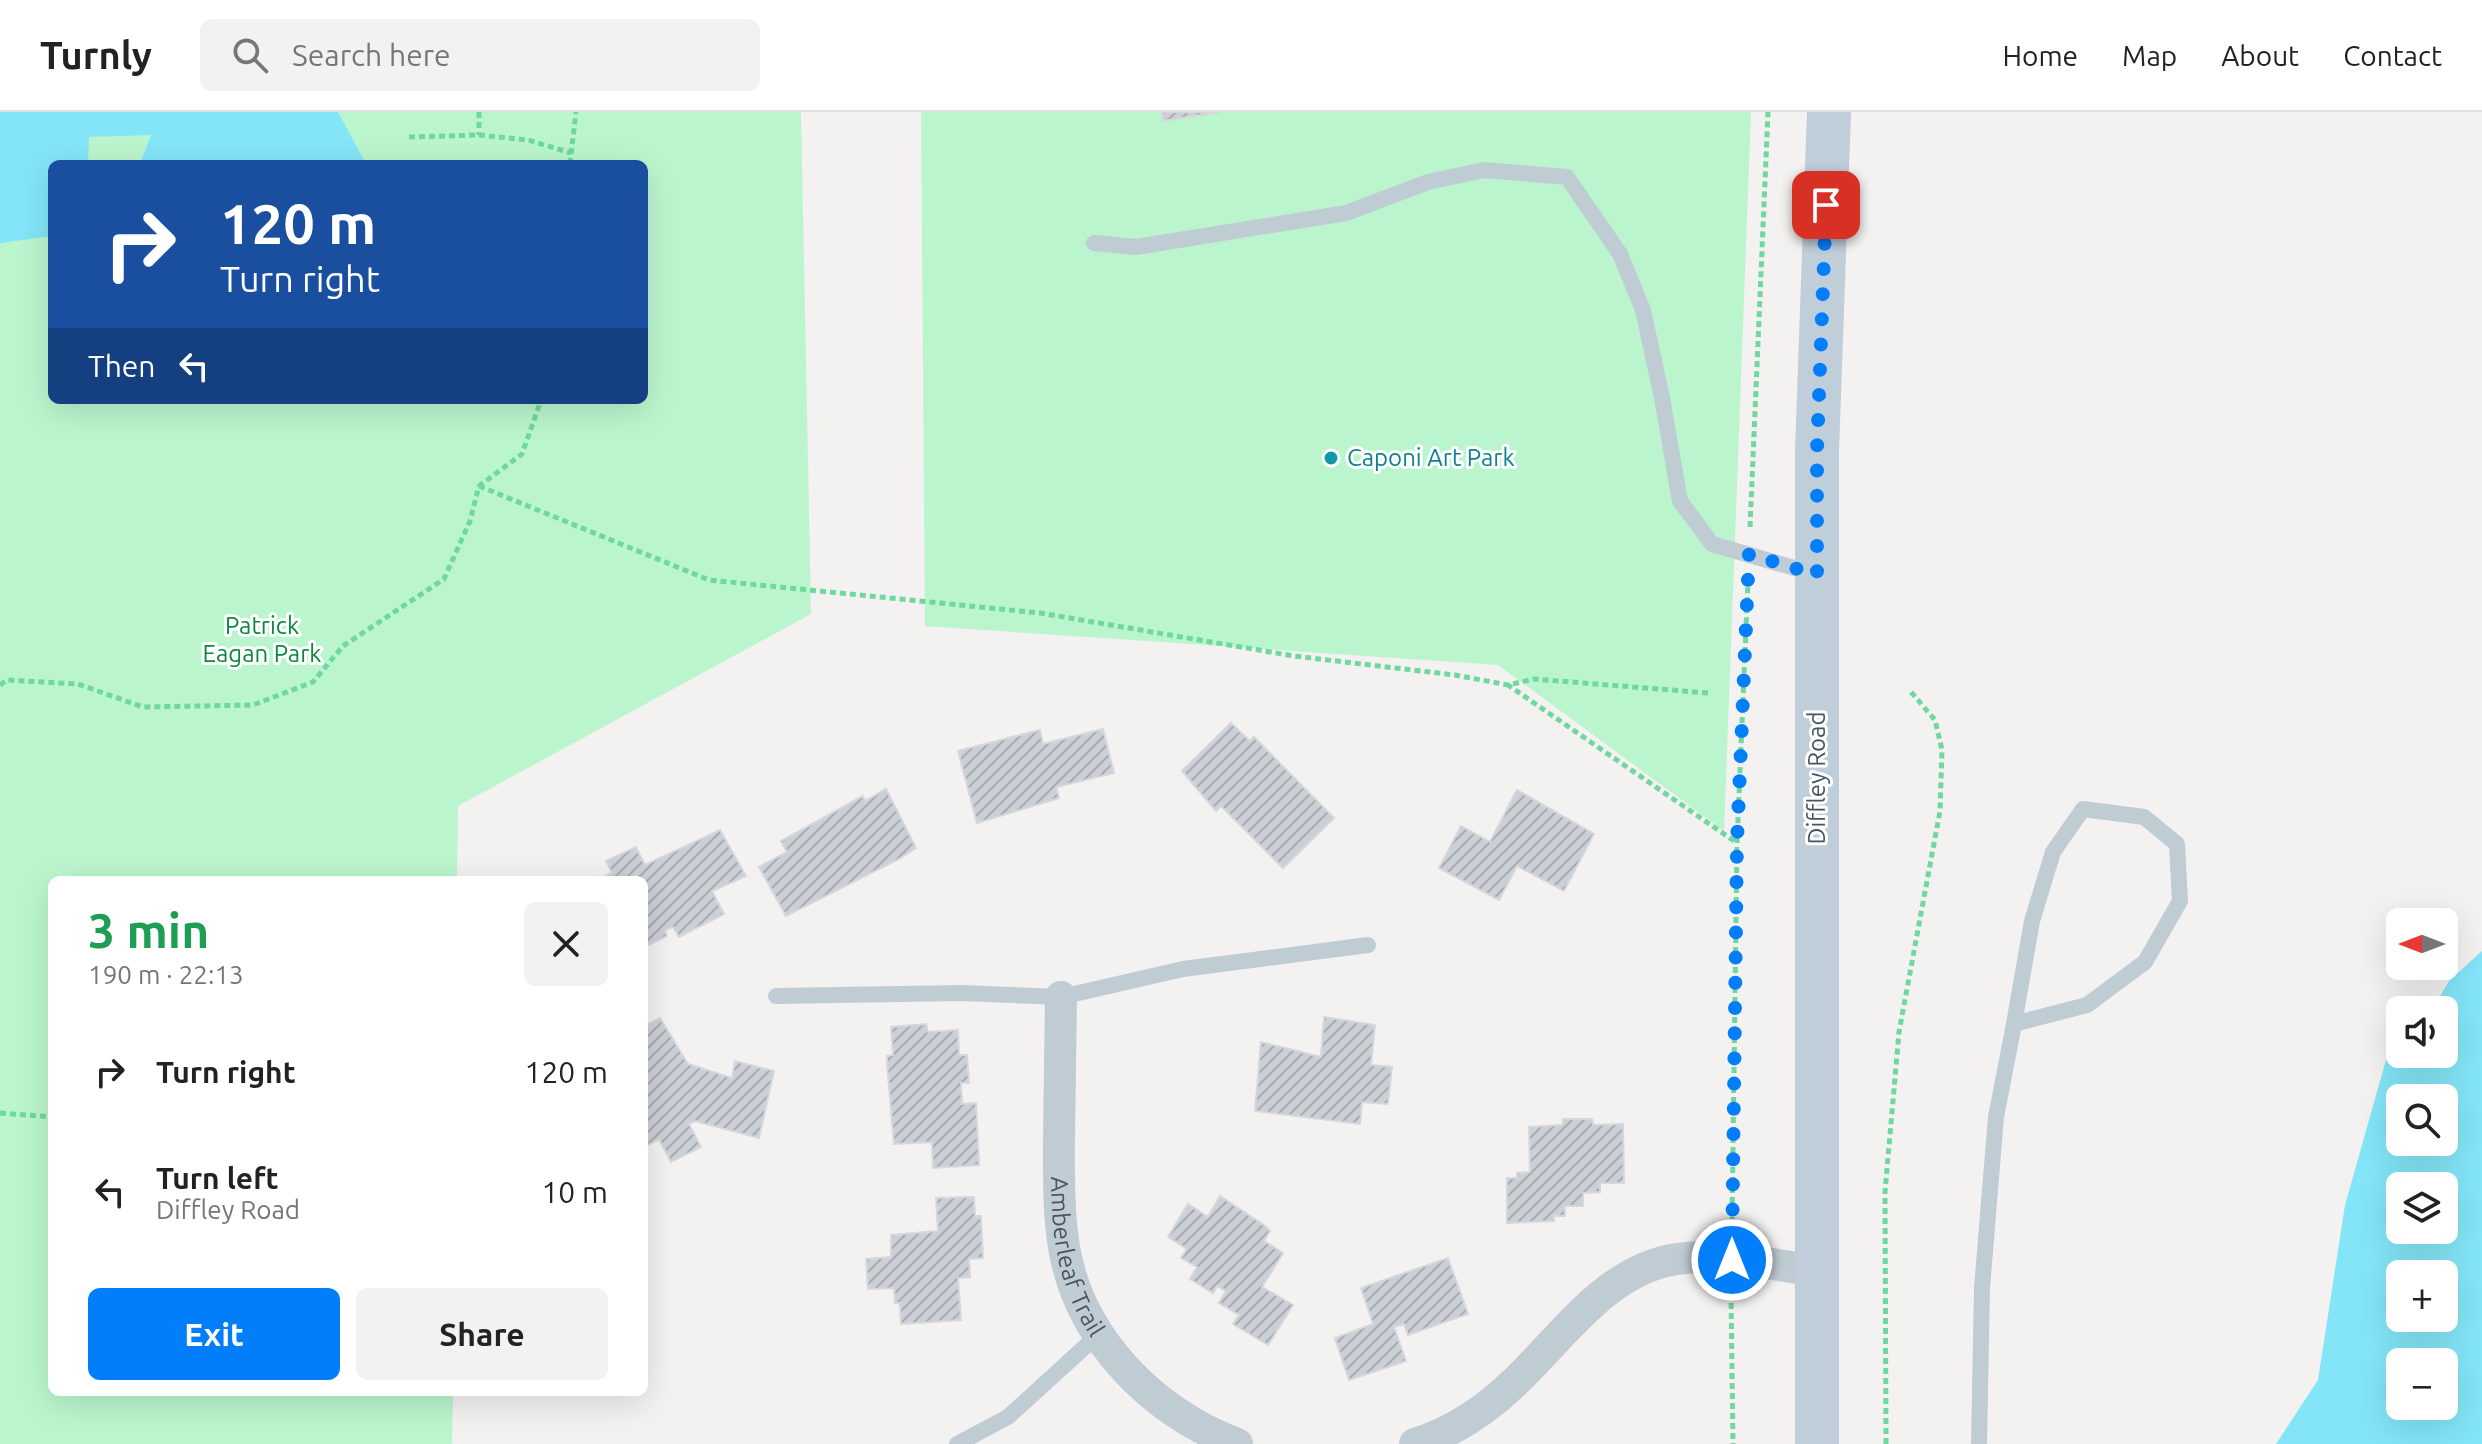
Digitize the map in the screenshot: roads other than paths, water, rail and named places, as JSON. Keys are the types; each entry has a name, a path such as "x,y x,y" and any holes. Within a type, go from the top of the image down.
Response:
{"main road":[{"name":"Diffley Road","path":"1817,1444 1817,451 1829,112"}],"street":[{"name":"Amberleaf Trail","path":"1061,997 1059,1210 1064,1251 1076,1287 1111,1352 1163,1405 1194,1425 1237,1444"},
{"path":"1415,1444 1456,1426 1487,1406 1597,1300 1620,1281 1646,1268 1674,1259 1703,1256 1817,1271"}],"lane":[{"path":"1094,243 1136,247 1346,213 1428,182 1484,170 1567,177 1620,254 1643,310 1680,501 1712,544 1817,575"},
{"path":"1979,1444 1982,1288 1996,1117 2032,921 2053,852 2083,809 2144,817 2177,844 2180,901 2145,962 2087,1005 2014,1024"},
{"path":"776,996 962,993 1061,997 1183,969 1368,945"},
{"path":"957,1444 1008,1417 1099,1334"}],"water":[{"path":"0,112 338,112 364,160 142,160 151,135 89,137 88,160 48,160 48,237 0,243"},
{"path":"2482,951 2482,1444 2276,1444 2318,1380 2345,1205 2386,1060 2386,1068 2458,1068 2458,996 2440,996 2449,981 2458,980 2458,973"}],"place":[{"name":"Caponi Art Park","path":"1331,458"}],"park label":[{"name":"Patrick Eagan Park","path":"262,640"}]}
